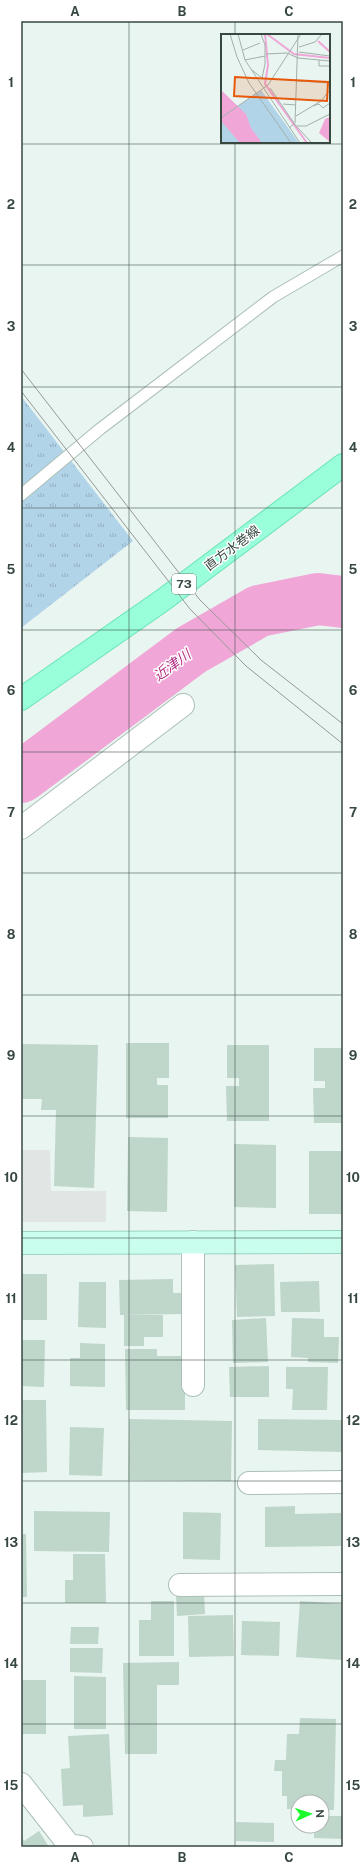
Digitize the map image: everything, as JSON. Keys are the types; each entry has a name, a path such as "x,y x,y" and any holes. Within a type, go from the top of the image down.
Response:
{"main road":[{"name":"直方水巻線","path":"21,699 163,600 343,465"}],"street":[{"path":"21,828 183,705"},
{"path":"192,1242 193,1385"},
{"path":"21,1243 343,1242"},
{"path":"249,1483 343,1482"},
{"path":"180,1585 343,1584"},
{"path":"21,1784 69,1845 82,1847"}],"lane":[{"path":"21,495 100,429 273,297 343,256"}],"green space":[{"path":"21,396 133,541 21,628"}],"shaded area":[{"path":"21,1150 50,1150 51,1191 106,1191 106,1222 21,1222"}],"building":[{"path":"126,1043 169,1043 169,1078 157,1078 157,1085 168,1085 168,1118 126,1118"},
{"path":"21,1044 98,1045 94,1188 54,1186 56,1110 41,1110 42,1099 21,1099"},
{"path":"227,1045 269,1045 269,1121 227,1121 226,1086 239,1086 239,1078 227,1078"},
{"path":"314,1048 343,1048 343,1123 314,1123 313,1088 325,1088 325,1081 314,1081"},
{"path":"128,1137 168,1138 167,1212 127,1211"},
{"path":"234,1144 276,1145 276,1208 234,1207"},
{"path":"309,1151 343,1151 343,1214 309,1214"},
{"path":"274,1264 275,1316 237,1317 235,1265"},
{"path":"21,1274 47,1274 47,1320 21,1320"},
{"path":"173,1279 173,1293 182,1293 182,1314 120,1315 119,1280"},
{"path":"319,1281 320,1312 281,1312 280,1282"},
{"path":"79,1282 106,1282 106,1328 78,1327"},
{"path":"124,1315 163,1315 163,1337 144,1337 144,1346 124,1346"},
{"path":"266,1318 268,1362 233,1363 232,1320"},
{"path":"292,1318 324,1319 324,1337 339,1337 338,1363 308,1362 308,1358 291,1357"},
{"path":"22,1340 45,1340 44,1387 21,1386"},
{"path":"80,1343 105,1344 105,1387 70,1386 70,1358 80,1358"},
{"path":"125,1349 157,1349 157,1356 185,1356 185,1410 126,1410"},
{"path":"269,1366 269,1397 230,1397 229,1367"},
{"path":"286,1367 328,1367 327,1410 292,1410 293,1389 286,1389"},
{"path":"21,1400 46,1400 47,1472 21,1473"},
{"path":"129,1419 232,1421 231,1481 128,1480"},
{"path":"258,1419 343,1420 343,1452 258,1450"},
{"path":"70,1427 104,1428 102,1476 69,1475"},
{"path":"295,1506 295,1514 341,1513 341,1546 265,1547 265,1507"},
{"path":"34,1511 110,1512 109,1552 34,1551"},
{"path":"183,1512 221,1513 220,1560 183,1559"},
{"path":"21,1534 26,1534 27,1597 21,1597"},
{"path":"73,1554 105,1554 106,1603 65,1603 65,1580 73,1580"},
{"path":"204,1593 205,1614 177,1616 176,1595"},
{"path":"151,1601 174,1601 174,1656 139,1656 139,1620 151,1620"},
{"path":"300,1601 343,1604 342,1660 296,1657"},
{"path":"233,1615 234,1656 189,1657 188,1616"},
{"path":"242,1621 280,1622 279,1656 241,1655"},
{"path":"71,1627 99,1627 98,1644 70,1644"},
{"path":"70,1648 103,1648 102,1673 70,1672"},
{"path":"179,1662 179,1685 157,1685 157,1754 125,1754 123,1663"},
{"path":"74,1676 106,1677 106,1729 74,1729"},
{"path":"21,1680 46,1680 46,1734 21,1734"},
{"path":"300,1718 336,1719 334,1810 330,1810 330,1794 290,1794 290,1809 287,1809 287,1796 282,1796 282,1771 274,1771 275,1760 286,1760 287,1734 299,1734"},
{"path":"109,1734 113,1815 83,1817 83,1805 63,1806 61,1769 70,1768 68,1736"},
{"path":"330,1816 343,1816 343,1839 314,1838 314,1834 330,1834"},
{"path":"236,1822 274,1823 274,1842 236,1841"},
{"path":"39,1831 49,1847 21,1847 21,1836 24,1841"}],"waterway":[{"name":"近津川","path":"21,777 191,650 259,611 318,599 343,602"}],"tram line":[{"path":"21,369 200,600 261,660 343,724"},
{"path":"21,391 190,609 246,666 343,744"}]}
